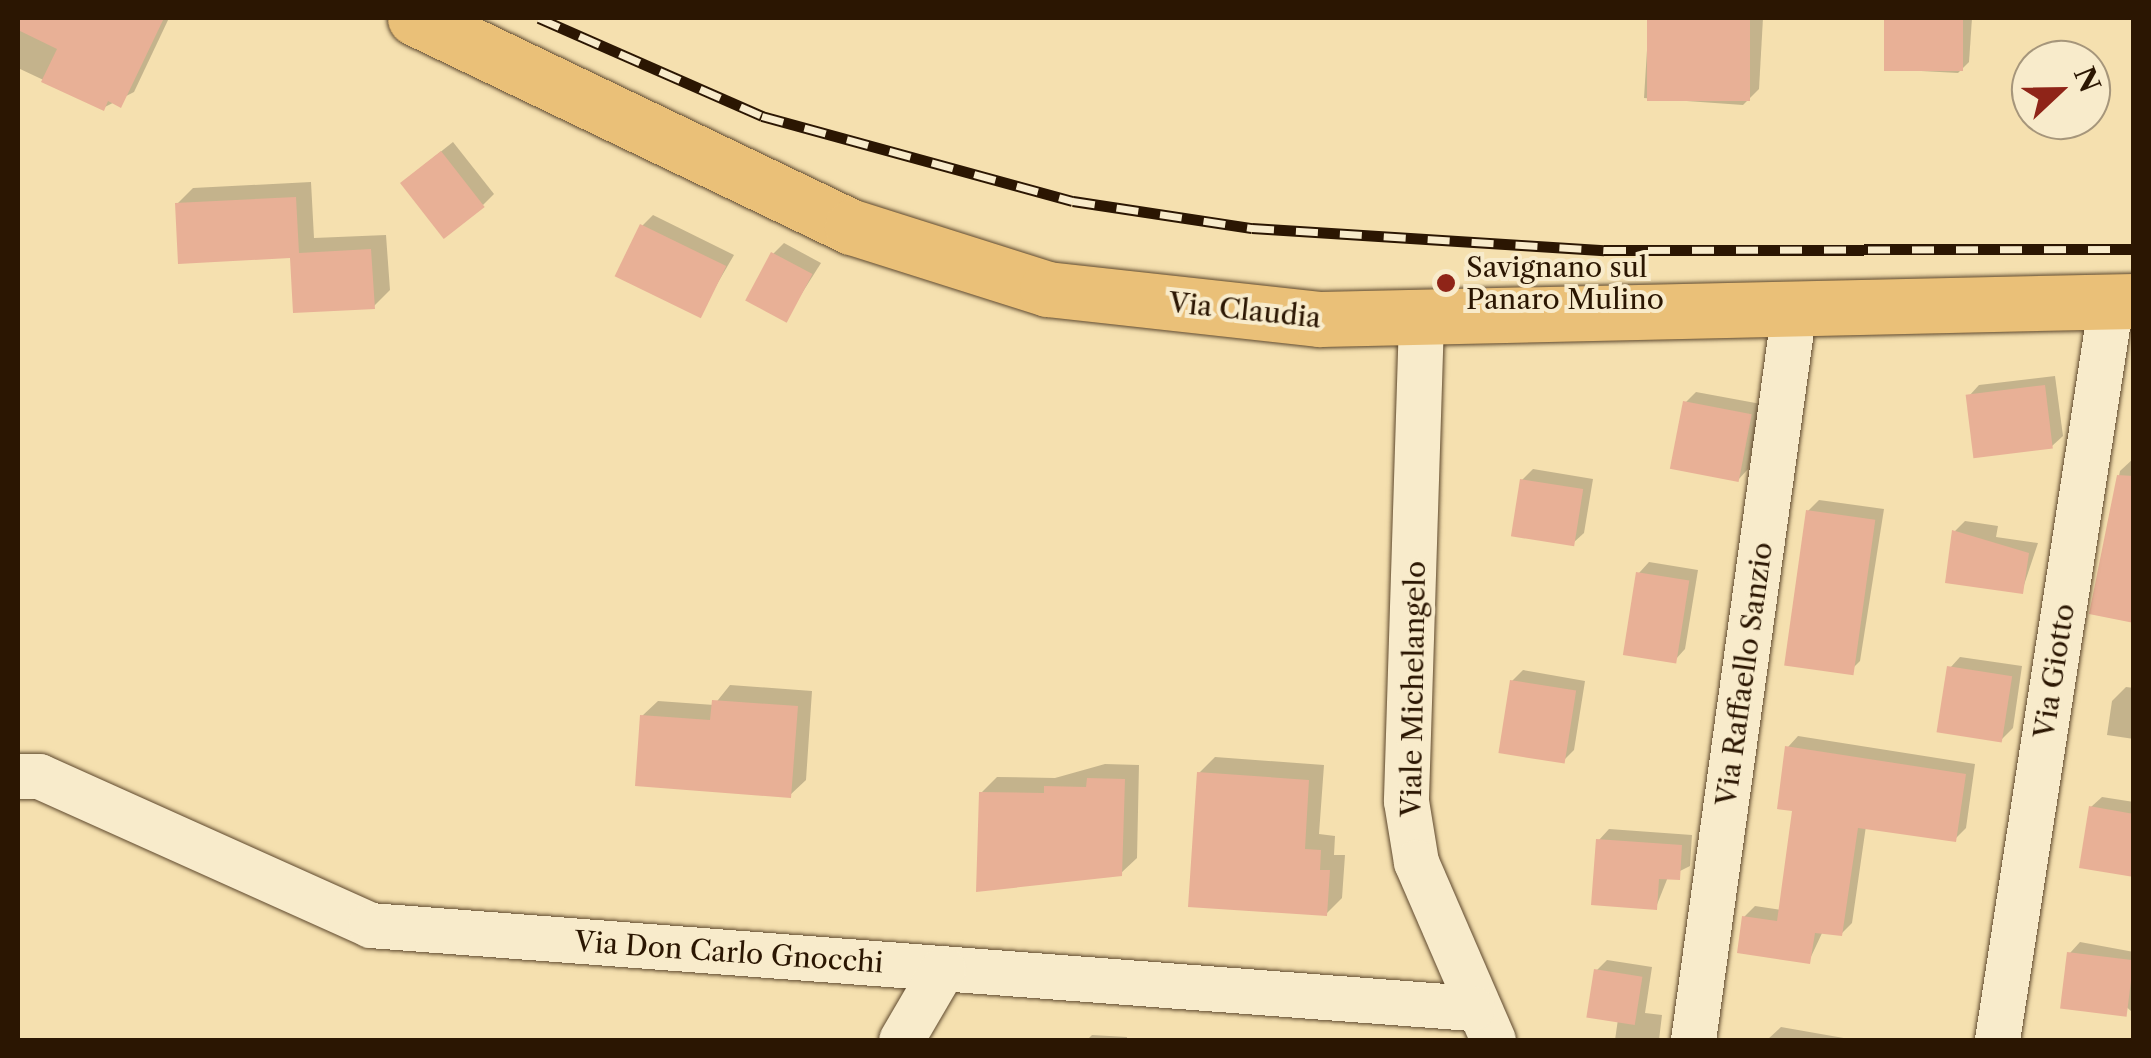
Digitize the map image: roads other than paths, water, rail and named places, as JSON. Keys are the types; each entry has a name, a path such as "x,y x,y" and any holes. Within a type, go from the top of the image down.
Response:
{"main road":[{"name":"Via Claudia","path":"415,18 852,227 1048,289 1320,320 2122,301"}],"street":[{"name":"Via Giotto","path":"1997,1040 2122,301"},
{"name":"Via Raffaello Sanzio","path":"1694,1040 1794,308"},
{"name":"Viale Michelangelo","path":"1421,320 1406,801 1416,862 1482,1024"},
{"name":"Via Don Carlo Gnocchi","path":"18,776 39,776 370,925 943,968 1482,1024"},
{"path":"901,1040 943,968"}],"railway":[{"path":"539,18 762,116 1073,201 1252,228 1604,250 2134,249"}],"place":[{"name":"Savignano sul Panaro Mulino","path":"1446,283"}]}
